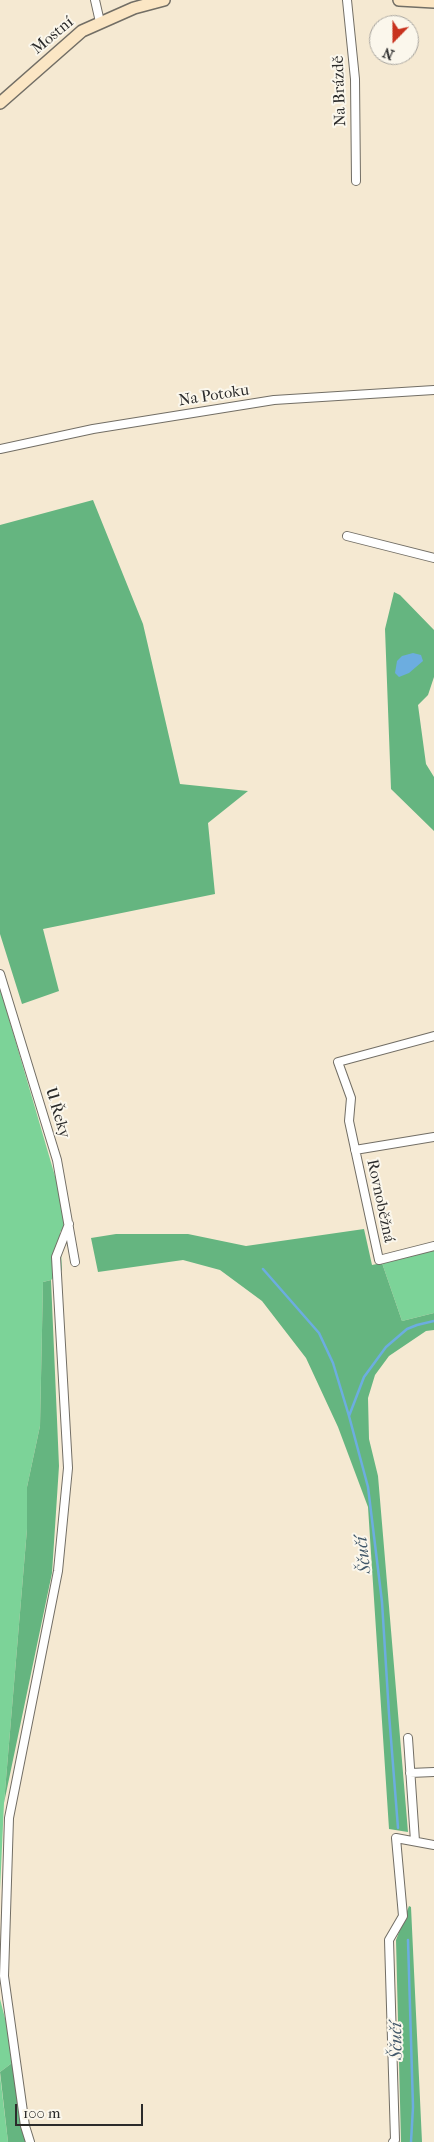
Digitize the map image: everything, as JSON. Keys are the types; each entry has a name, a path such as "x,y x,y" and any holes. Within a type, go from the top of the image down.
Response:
{"main road":[{"name":"Mostní","path":"0,103 82,31 134,8 164,0"},
{"path":"400,0 434,2"}],"street":[{"path":"95,0 100,22"},
{"name":"Na Brázdě","path":"347,0 355,79 356,181"},
{"name":"Na Potoku","path":"0,449 93,429 274,400 434,390"},
{"path":"347,536 434,558"},
{"name":"U Řeky","path":"0,974 57,1160 75,1262"},
{"path":"434,1036 338,1062 351,1098 349,1121 355,1150 434,1137"},
{"name":"Rovnoběžná","path":"355,1150 378,1260 434,1246"},
{"path":"30,2142 25,2126 4,1976 9,1818 58,1571 68,1468 56,1257 68,1224"},
{"path":"408,1738 415,1841"},
{"path":"410,1773 434,1772"},
{"path":"393,2142 395,2140 389,1940 403,1916 396,1838 434,1845"}],"green space":[{"path":"93,500 143,624 180,784 248,791 208,823 215,894 43,929 59,991 22,1004 0,934 0,525"},
{"path":"394,592 400,595 434,630 434,677 428,695 418,705 426,764 434,777 434,831 391,789 385,629"},
{"path":"0,988 69,1224 60,1232 62,1270 51,1280 43,1282 40,1426 27,1487 27,1529 4,1803 0,1890"},
{"path":"364,1229 372,1265 382,1263 402,1321 434,1313 434,1330 426,1331 389,1356 375,1375 368,1398 369,1439 378,1476 408,1832 389,1829 368,1507 338,1427 306,1358 262,1301 220,1270 183,1260 98,1272 91,1238 116,1234 188,1234 246,1246"},
{"path":"434,1250 434,1313 402,1321 382,1263"},
{"path":"51,1280 59,1466 52,1573 4,1803 27,1529 27,1487 40,1426 43,1282"},
{"path":"409,1906 411,1907 422,2142 401,2142 396,1940"},
{"path":"0,1999 16,2060 0,2072"},
{"path":"16,2060 30,2142 8,2142 0,2072"},
{"path":"0,2075 8,2142 0,2142"}],"water":[{"path":"413,653 421,655 423,661 409,673 399,677 395,673 397,661 402,656"}],"waterway":[{"path":"263,1269 319,1333 333,1363 349,1416"},
{"name":"Ščučí","path":"398,1828 382,1602 368,1487 349,1416 364,1377 386,1347 407,1329 434,1321"},
{"name":"Ščučí","path":"408,1940 413,2107 411,2142"}]}
